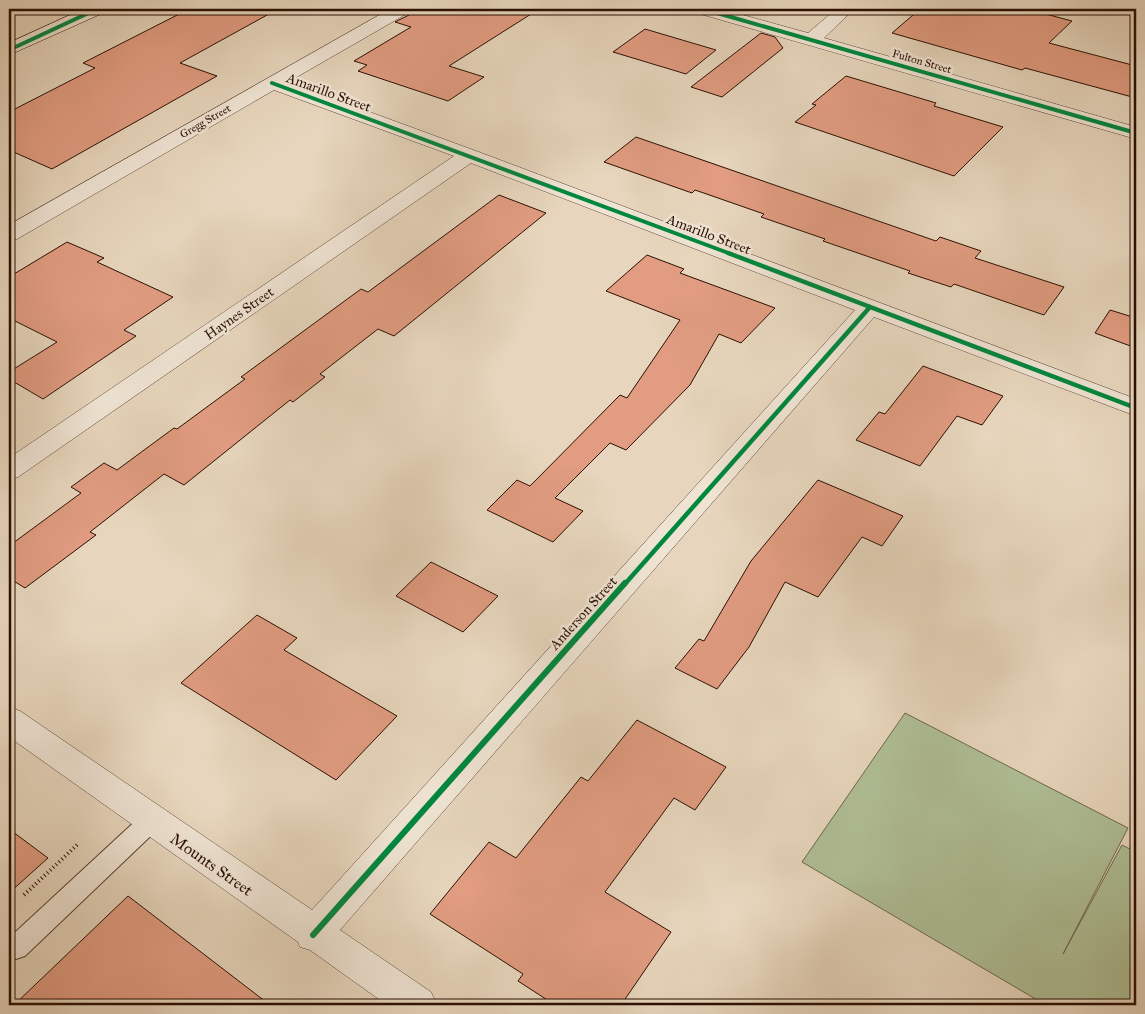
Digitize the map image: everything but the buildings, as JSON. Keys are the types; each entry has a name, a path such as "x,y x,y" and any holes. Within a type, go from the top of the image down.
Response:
{"street":[{"path":"9,50 97,9"},
{"name":"Gregg Street","path":"9,234 402,9"},
{"name":"Fulton Street","path":"702,9 1136,133"},
{"path":"811,40 846,9"},
{"name":"Amarillo Street","path":"272,83 469,155 1136,408"},
{"name":"Haynes Street","path":"9,471 469,155"},
{"name":"Anderson Street","path":"313,934 870,307"},
{"name":"Mounts Street","path":"9,720 313,934 418,1005"}],"lane":[{"path":"16,948 151,821"}],"path":[{"path":"23,896 80,843"}],"green space":[{"path":"905,713 1128,828 1063,954 1122,845 1136,852 1136,1005 1038,1005 1039,1001 802,862"}],"cycle path":[{"path":"9,50 97,9"},
{"path":"703,9 1136,133"},
{"path":"272,83 469,155 1136,408"},
{"path":"313,935 870,307"}]}
